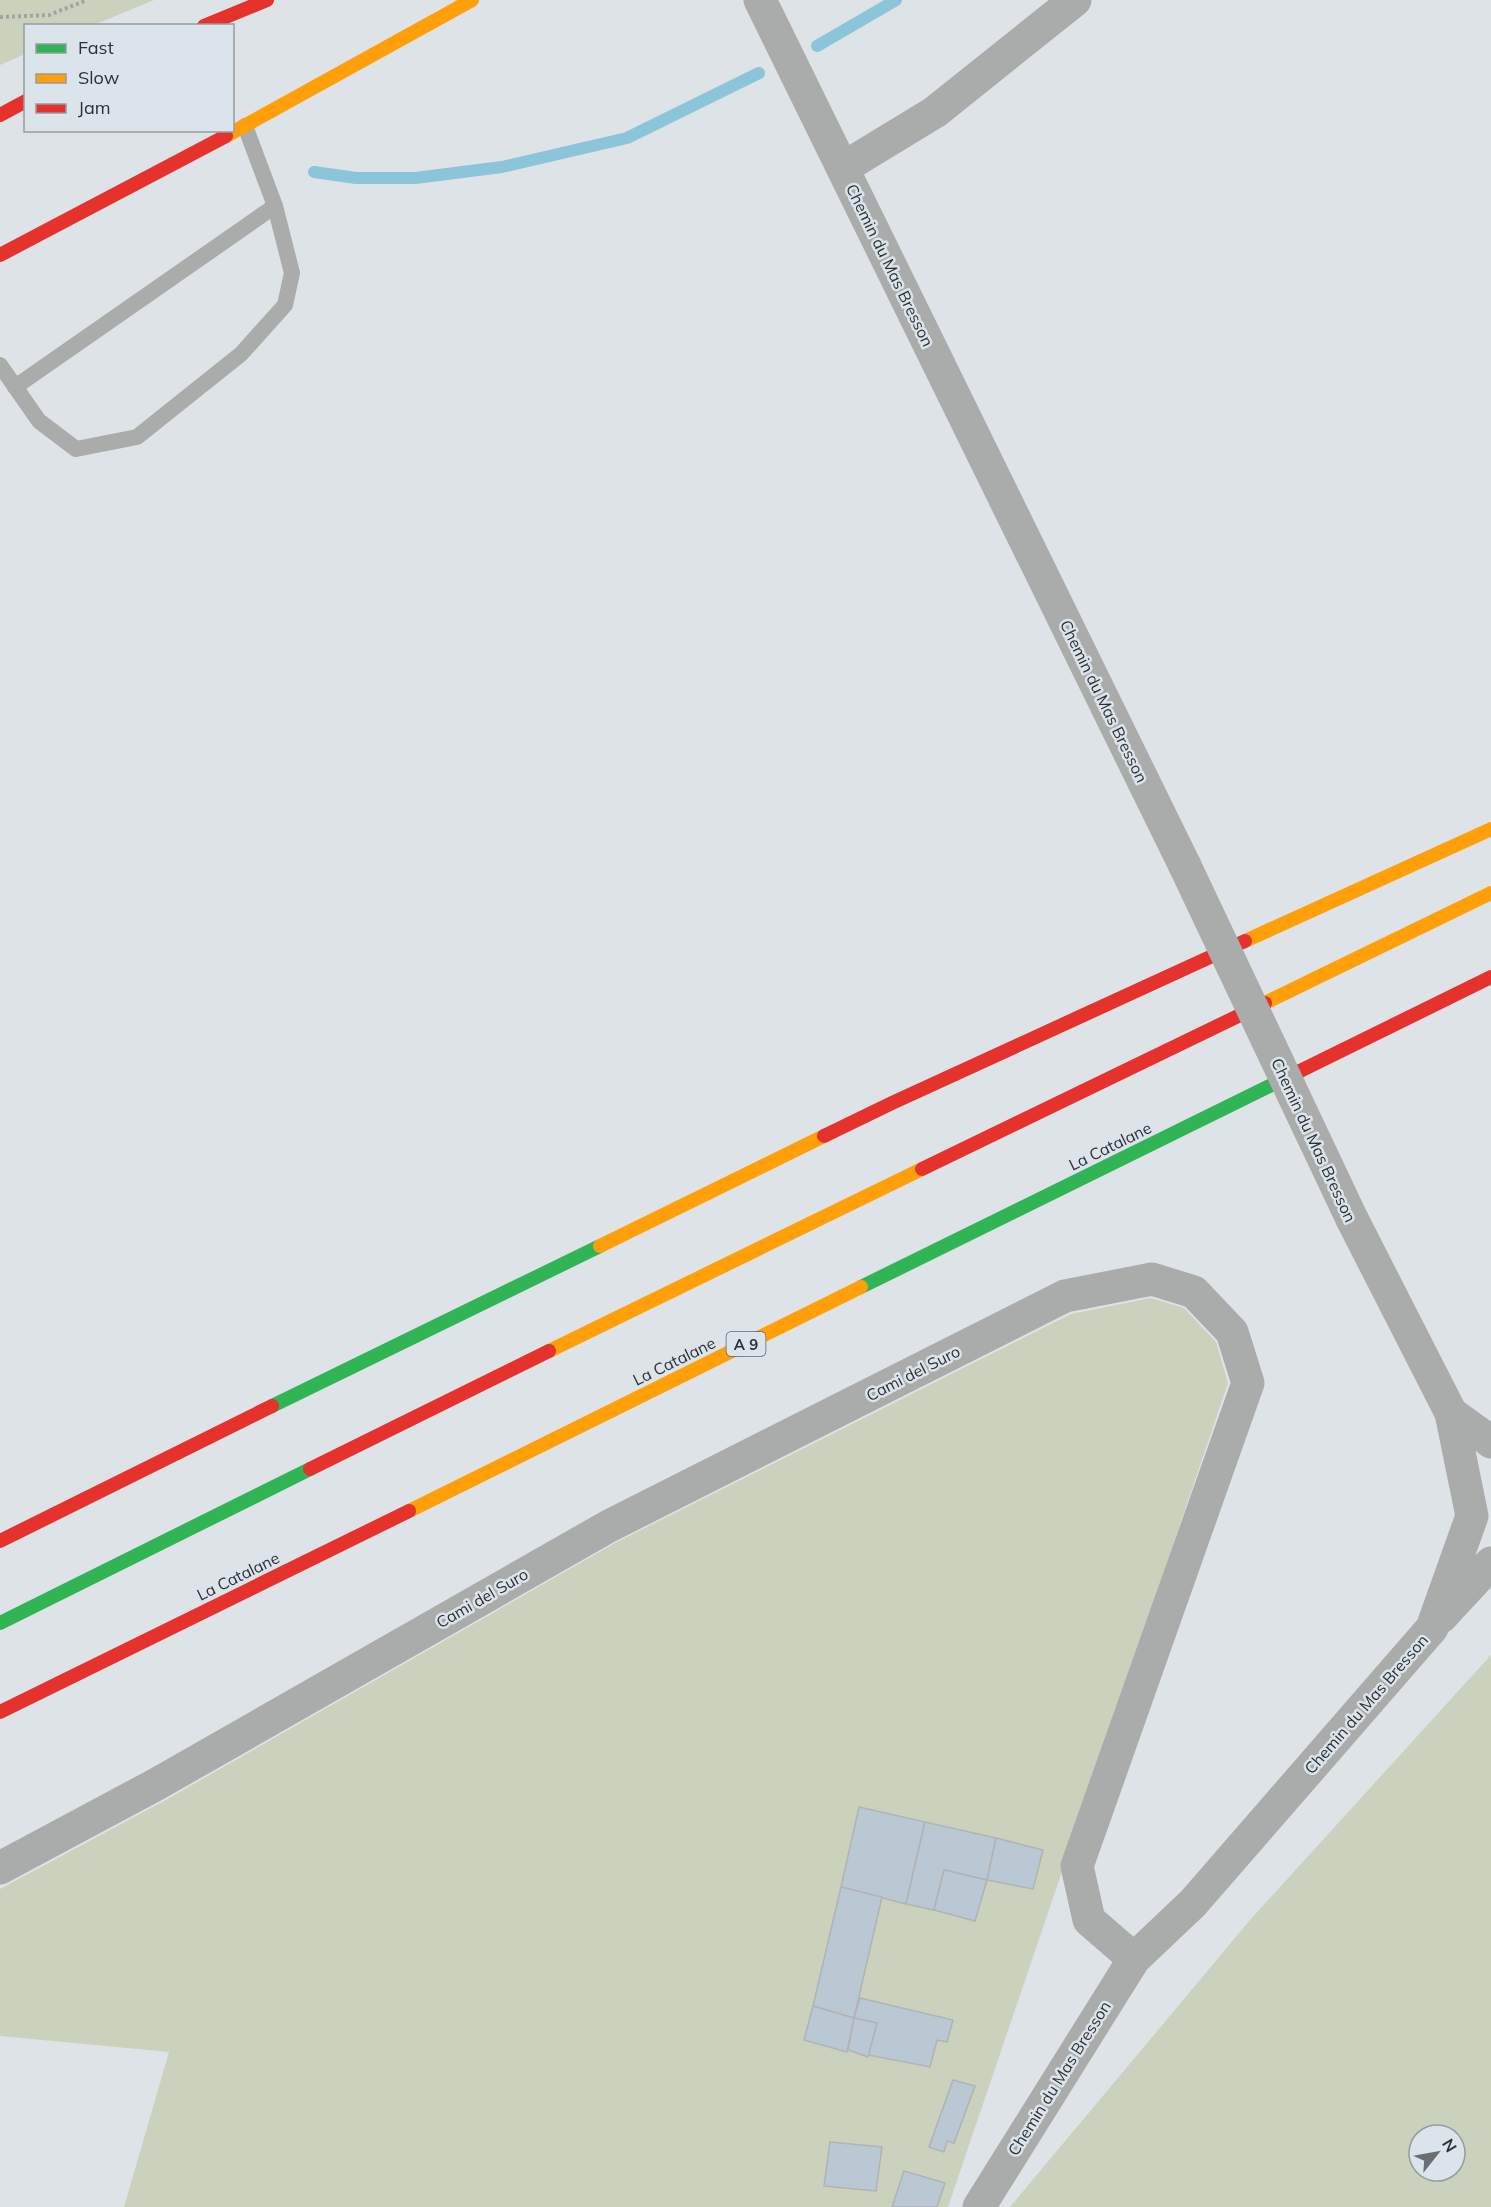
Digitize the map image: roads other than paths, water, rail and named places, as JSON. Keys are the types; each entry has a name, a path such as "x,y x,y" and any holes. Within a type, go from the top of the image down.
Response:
{"highway":[{"path":"209,24 267,0"},
{"path":"234,131 472,0"},
{"path":"0,115 24,102"},
{"path":"0,255 233,132"},
{"path":"0,1541 892,1103 1491,829"},
{"path":"0,1623 597,1327 1491,893"},
{"name":"La Catalane","path":"0,1712 1491,977"}],"street":[{"name":"Chemin du Mas Bresson","path":"760,0 1185,866 1352,1220 1451,1413 1472,1516 1432,1628 1193,1903 1134,1959 979,2207"},
{"path":"843,168 935,112 1075,0"},
{"name":"Cami del Suro","path":"0,1868 155,1785 619,1520 1065,1296 1152,1279 1194,1292 1232,1332 1248,1383 1077,1866 1089,1920 1134,1959"},
{"path":"1451,1413 1491,1442"},
{"path":"1432,1628 1491,1563"}],"lane":[{"path":"0,365 39,421 76,449 137,437 241,354 285,304 292,273 275,206 244,126"},
{"path":"15,387 275,206"}],"waterway":[{"path":"817,46 896,0"},
{"path":"314,172 356,178 415,178 502,167 627,138 759,73"}]}
